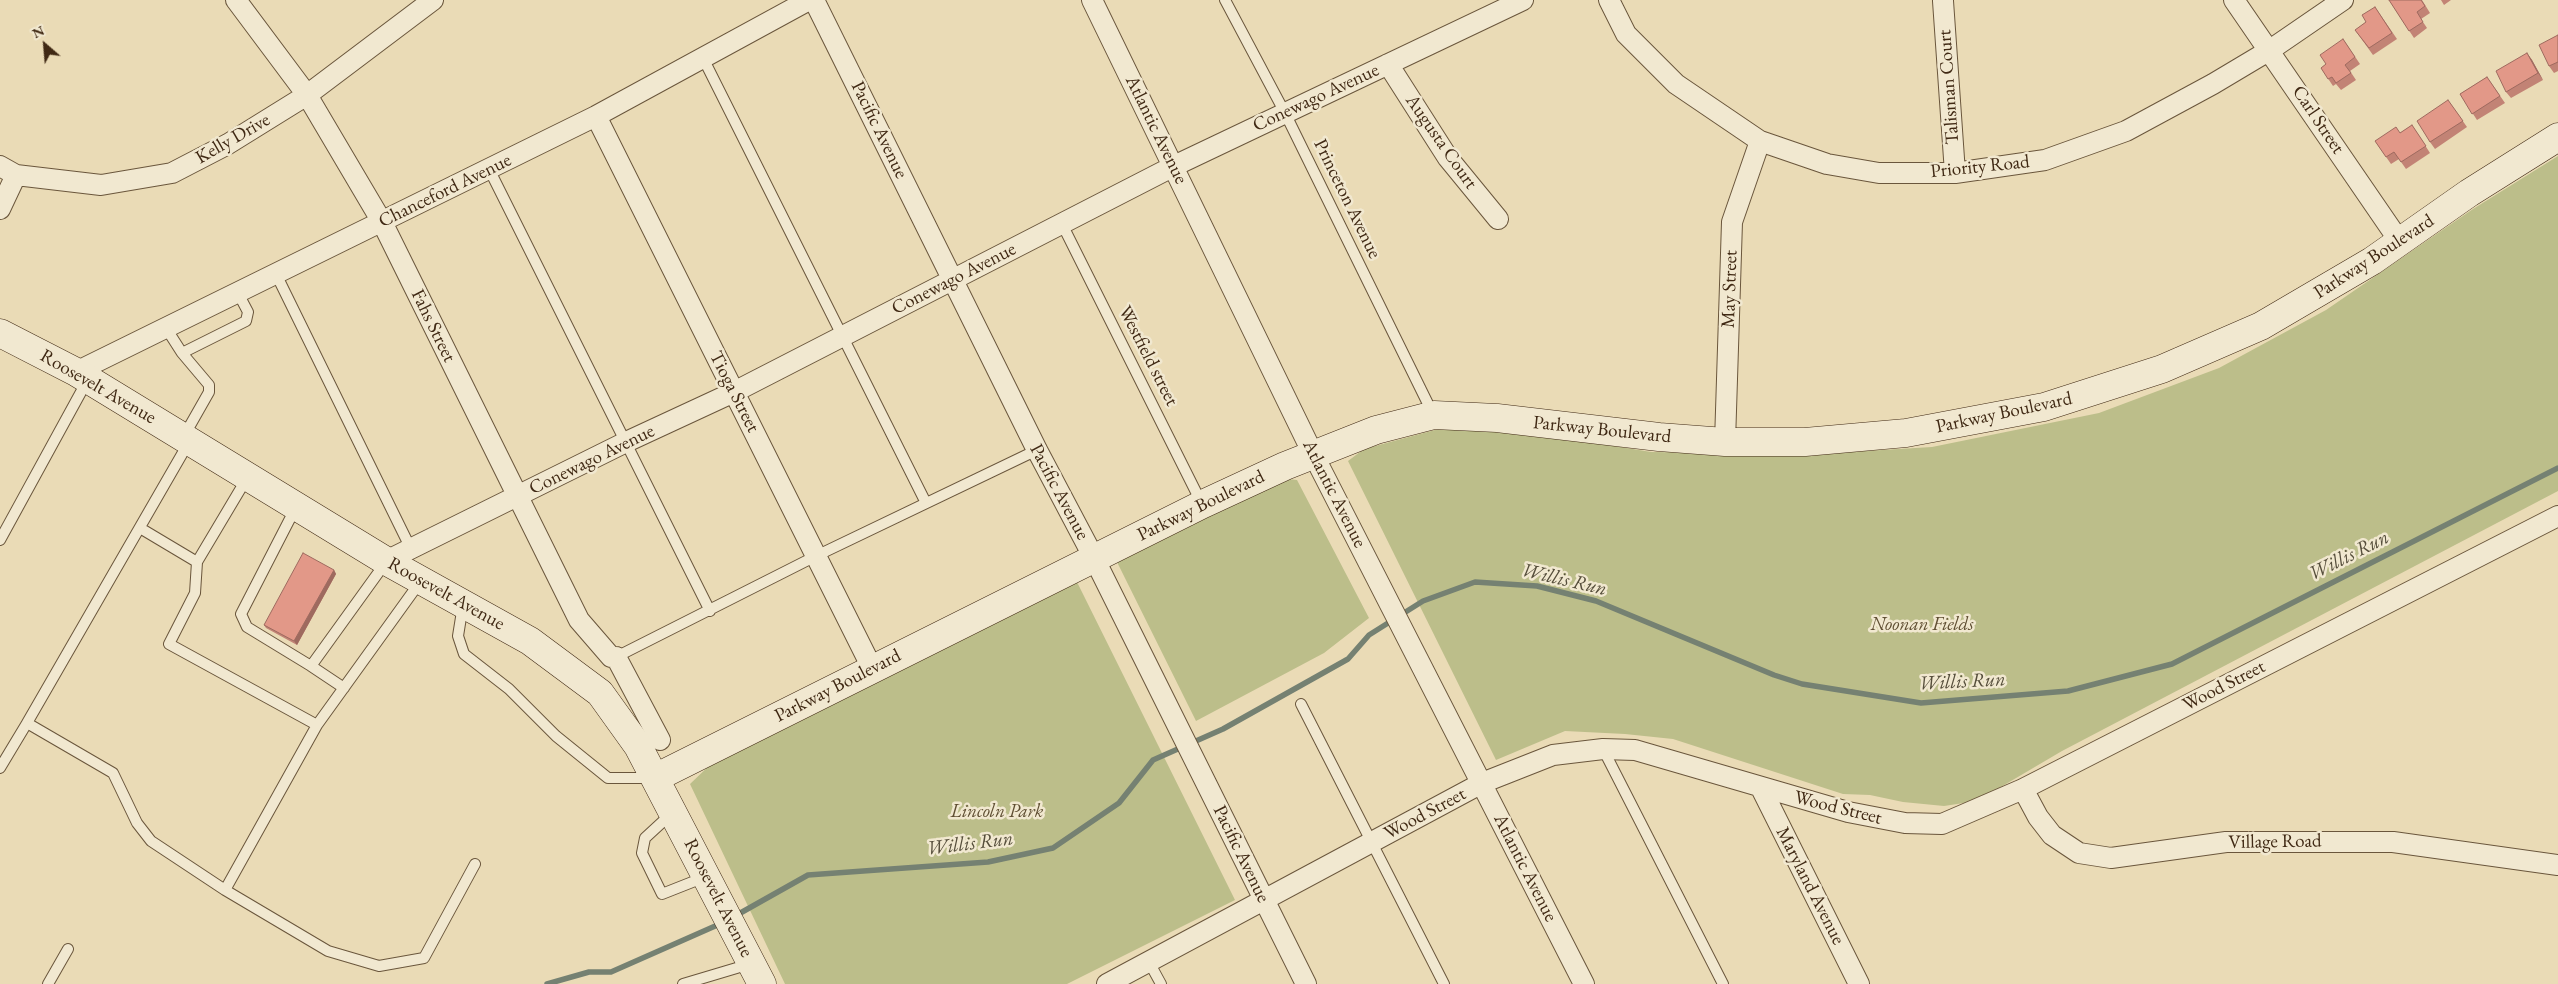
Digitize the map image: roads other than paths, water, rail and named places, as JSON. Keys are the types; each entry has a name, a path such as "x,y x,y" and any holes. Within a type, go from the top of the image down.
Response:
{"street":[{"name":"Fahs Street","path":"236,0 307,95 382,222 580,620 611,657 616,657"},
{"name":"Kelly Drive","path":"8,171 101,185 172,173 228,144 307,95 434,0"},
{"name":"Chanceford Avenue","path":"82,376 166,328 596,116 809,0"},
{"name":"Pacific Avenue","path":"814,0 1037,450 1094,558 1306,984"},
{"name":"Atlantic Avenue","path":"1092,0 1313,454 1584,984"},
{"name":"Conewago Avenue","path":"386,561 624,443 734,392 1174,166 1523,0"},
{"name":"Priority Road","path":"1609,0 1626,34 1676,84 1760,141 1827,164 1879,173 1955,173 2045,160 2126,131 2213,84 2270,50 2343,0"},
{"name":"Carl Street","path":"2234,0 2400,242"},
{"name":"Talisman Court","path":"1943,1 1955,173"},
{"name":"Augusta Court","path":"1388,64 1448,158 1498,219"},
{"name":"Tioga Street","path":"596,116 872,668"},
{"name":"Parkway Boulevard","path":"655,778 1203,504 1313,454 1376,430 1434,415 1497,418 1659,437 1725,442 1805,442 1856,439 1969,423 2044,407 2162,369 2227,342 2304,302 2372,261 2469,193 2558,138"},
{"name":"May Street","path":"1725,442 1732,222 1760,141"},
{"path":"0,209 8,171"},
{"name":"Roosevelt Avenue","path":"0,333 82,376 386,561 530,641 600,693 638,746 752,965"},
{"name":"Wood Street","path":"1107,984 1482,783 1553,755 1603,749 1634,750 1761,788 1867,816 1905,823 1942,824 2023,789 2558,516"},
{"path":"616,657 660,740"},
{"name":"Maryland Avenue","path":"1761,788 1859,984"},
{"name":"Village Road","path":"2023,789 2038,817 2052,835 2079,854 2111,858 2226,842 2393,842 2558,865"}],"lane":[{"name":"Princeton Avenue","path":"1225,0 1285,112 1434,415"},
{"path":"702,58 840,336 926,502"},
{"path":"489,169 624,443 710,611"},
{"name":"Westfield street","path":"1062,224 1203,504"},
{"path":"276,274 411,549"},
{"path":"182,353 246,321 248,312 238,293"},
{"path":"0,768 140,528 187,439 209,392 209,385 182,353 166,328"},
{"path":"0,540 82,376"},
{"path":"616,657 816,556 1037,450"},
{"path":"248,477 197,562 195,593 169,644 317,725"},
{"path":"296,506 241,614 247,627 344,688"},
{"path":"140,528 197,562"},
{"path":"311,666 386,561"},
{"path":"225,890 317,725 421,580"},
{"path":"463,604 458,636 464,654 509,689 556,736 608,778 655,778"},
{"path":"1301,704 1444,984"},
{"path":"27,723 113,773 137,822 152,841 225,890 328,951 379,966 424,958 475,864"},
{"path":"1603,749 1723,984"},
{"path":"673,811 645,838 642,853 662,894 707,876"},
{"path":"48,984 68,949"},
{"path":"1149,962 1161,984"},
{"path":"686,984 752,965"}],"waterway":[{"name":"Willis Run","path":"735,916 808,875 988,862 1053,848 1119,803 1153,760 1223,729 1348,659 1369,635 1423,601 1475,582 1537,586 1596,601 1774,675 1802,684 1921,703 2068,691 2172,664 2558,468"},
{"name":"Willis Run","path":"547,984 589,972 611,972 722,923"}],"park label":[{"name":"Noonan Fields","path":"1922,625"},
{"name":"Lincoln Park","path":"997,812"}]}
